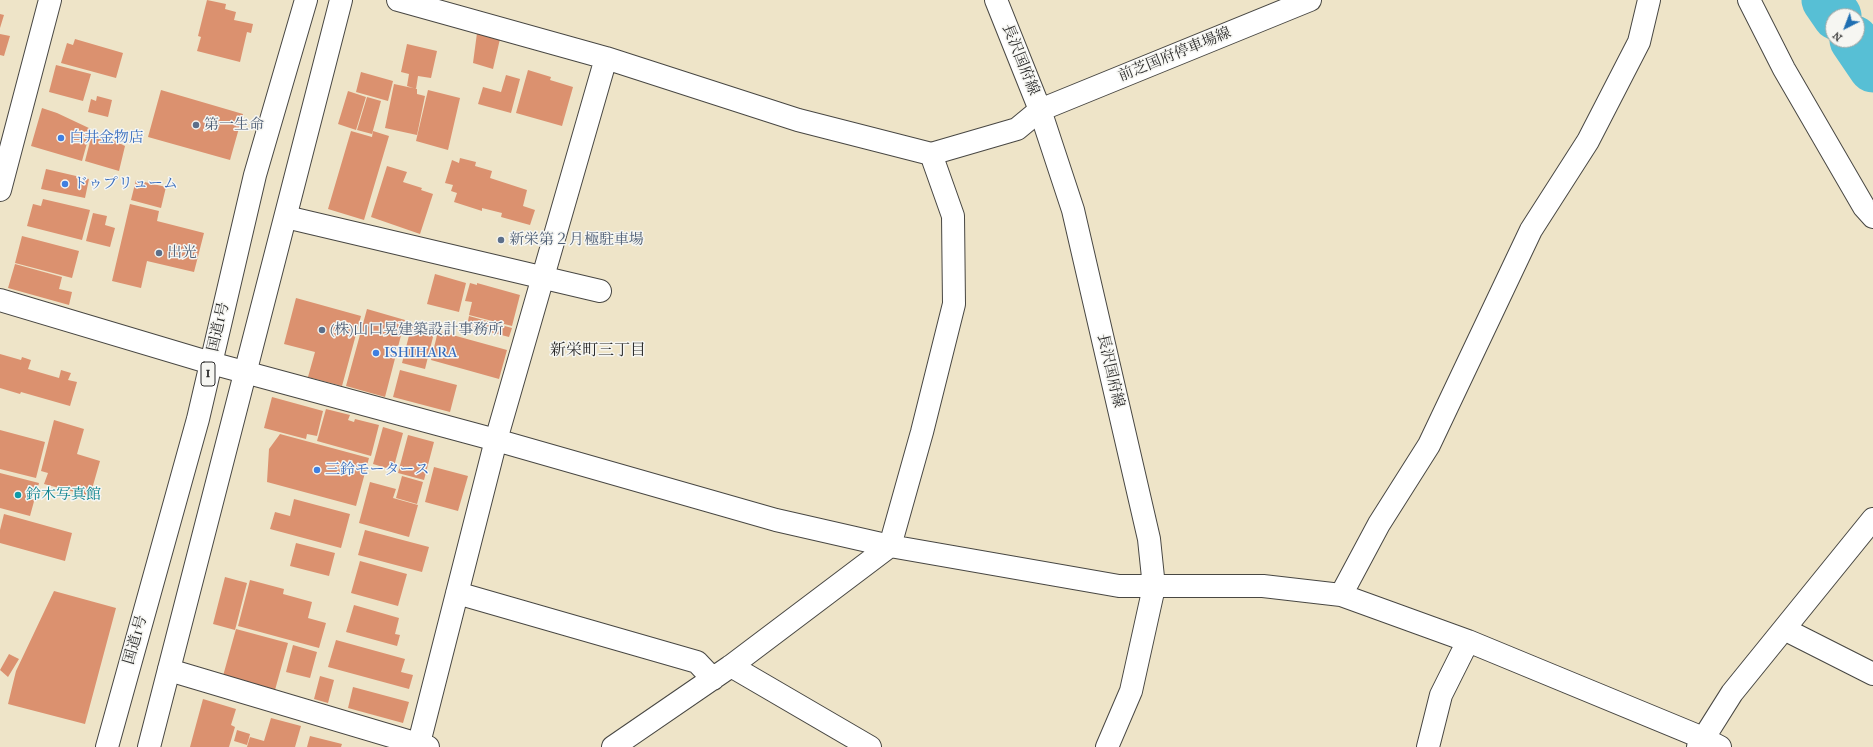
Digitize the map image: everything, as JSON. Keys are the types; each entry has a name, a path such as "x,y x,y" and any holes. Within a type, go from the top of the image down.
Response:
{"main road":[{"path":"0,190 50,0"},
{"name":"国道1号","path":"107,747 198,419 255,175 306,0"},
{"path":"149,747 341,0"},
{"path":"398,0 606,58 798,120 931,154 953,216 954,304 922,432 890,546 731,666 613,747"},
{"name":"長沢国府線","path":"996,0 1040,110 1073,210 1149,538 1154,586 1131,691 1107,747"},
{"name":"前芝国府停車場線","path":"931,154 1017,129 1040,110 1310,0"},
{"path":"1341,595 1379,524 1429,445 1531,230 1588,141 1639,42 1649,0"},
{"path":"1749,0 1784,69 1864,207 1873,217"},
{"path":"169,670 422,746 457,593 496,440 606,58"},
{"path":"286,217 600,291"},
{"path":"0,300 210,363 496,440 776,520 890,546 1119,586 1263,586 1341,595 1468,641 1707,744 1732,693 1873,519"},
{"path":"457,593 697,662 713,679"},
{"path":"1784,629 1873,674"},
{"path":"1428,747 1441,695 1468,641"},
{"path":"731,666 870,747"}],"building":[{"path":"207,0 226,4 225,9 236,12 234,20 253,24 251,33 247,32 240,62 197,51 201,37 198,36"},
{"path":"0,14 4,15 0,28"},
{"path":"477,33 500,39 493,69 473,63"},
{"path":"0,34 10,36 4,56 0,55"},
{"path":"75,39 123,53 116,78 61,63 67,43 73,45"},
{"path":"407,44 437,51 431,78 418,76 416,89 407,86 409,74 401,72"},
{"path":"56,65 91,74 83,101 49,92"},
{"path":"528,70 551,77 550,80 573,87 562,126 516,113"},
{"path":"361,72 393,81 388,101 356,92"},
{"path":"506,75 520,79 511,113 478,104 483,87 501,92"},
{"path":"394,84 417,89 417,94 425,96 417,135 385,128"},
{"name":"第一生命","path":"161,90 243,114 230,160 148,137"},
{"path":"428,90 460,98 448,150 416,141"},
{"path":"348,91 366,97 356,130 338,124"},
{"path":"97,96 112,100 108,117 88,112 91,99 96,101"},
{"path":"367,97 381,101 372,134 357,130"},
{"name":"白井金物店","path":"42,108 57,113 91,129 82,161 31,146"},
{"path":"93,130 125,146 119,171 85,161"},
{"path":"351,131 372,137 373,131 389,136 364,220 328,209"},
{"path":"460,158 476,162 475,166 492,171 490,178 527,190 523,206 535,210 530,225 501,217 502,213 482,208 482,211 454,202 457,193 451,191 453,185 445,183 452,160 459,163"},
{"path":"387,166 407,172 403,182 422,188 421,190 433,194 420,234 371,217"},
{"name":"ドゥプリューム","path":"46,169 89,179 85,198 41,189"},
{"path":"136,180 166,187 161,208 131,200"},
{"path":"43,199 90,210 82,240 27,226 33,204 41,206"},
{"path":"130,204 159,211 157,221 204,233 194,272 147,261 141,288 112,281"},
{"path":"93,213 107,216 105,225 115,228 110,247 86,241"},
{"path":"22,236 79,251 72,278 15,263"},
{"path":"15,264 62,277 59,289 72,292 69,305 8,288"},
{"path":"435,274 466,283 459,312 427,304"},
{"path":"470,283 477,285 477,283 520,295 512,326 469,315 472,302 465,301"},
{"name":"(株)山口晃建築設計事務所","path":"296,298 361,316 342,386 308,377 315,352 284,344"},
{"name":"ISHIHARA","path":"367,309 405,320 385,397 346,386"},
{"path":"469,316 512,328 509,337 467,326"},
{"path":"412,324 435,329 425,369 402,363"},
{"path":"438,331 507,350 499,379 431,360"},
{"path":"0,354 21,360 22,357 31,360 28,369 59,378 61,370 71,373 68,380 77,382 70,406 21,392 20,394 0,388"},
{"path":"400,370 457,385 450,412 393,397"},
{"path":"272,397 323,411 317,436 307,434 306,439 264,428"},
{"path":"326,409 350,415 348,420 354,422 355,419 379,425 371,456 317,441"},
{"path":"54,420 84,429 77,454 100,461 90,496 44,484 48,473 41,471"},
{"path":"383,427 403,433 393,470 373,464"},
{"path":"0,430 45,442 36,478 0,469"},
{"name":"三鈴モータース","path":"280,434 369,458 356,506 267,482 269,449"},
{"path":"408,435 434,442 424,480 398,473"},
{"path":"434,467 468,476 458,511 425,502"},
{"name":"鈴木写真館","path":"0,473 39,483 30,516 0,508"},
{"path":"402,476 423,482 417,504 396,498"},
{"path":"370,482 396,489 393,498 418,505 409,537 359,523"},
{"path":"294,499 350,514 341,548 270,529 275,512 290,516"},
{"path":"4,514 72,533 65,561 0,543 0,530"},
{"path":"365,530 429,547 422,572 358,555"},
{"path":"296,543 335,553 329,576 290,566"},
{"path":"360,561 407,574 398,606 351,593"},
{"path":"225,577 247,583 235,630 213,624"},
{"path":"250,580 284,589 283,594 312,602 308,618 326,623 319,648 238,626"},
{"path":"54,591 116,608 85,724 8,704 16,671"},
{"path":"354,605 399,618 395,634 400,635 397,646 346,632"},
{"path":"236,629 288,643 275,690 223,676"},
{"path":"336,640 405,659 401,672 413,675 409,689 328,667"},
{"path":"293,645 317,652 310,678 286,672"},
{"path":"9,654 19,659 8,677 0,670"},
{"path":"320,676 334,680 328,703 314,699"},
{"path":"353,687 409,702 403,723 348,708"},
{"path":"203,699 236,709 231,725 235,727 229,747 190,747"},
{"path":"271,718 301,726 295,747 247,747 250,737 264,741"},
{"path":"237,730 250,734 247,745 234,741"},
{"path":"310,736 342,744 341,747 307,747"}],"waterway":[{"path":"1826,0 1832,8"},
{"path":"1859,48 1873,68"}],"place":[{"name":"第一生命","path":"196,125"},
{"name":"白井金物店","path":"61,138"},
{"name":"ドゥプリューム","path":"65,184"},
{"name":"新栄第２月極駐車場","path":"501,240"},
{"name":"出光","path":"159,253"},
{"name":"(株)山口晃建築設計事務所","path":"322,330"},
{"name":"ISHIHARA","path":"376,353"},
{"name":"三鈴モータース","path":"317,470"},
{"name":"鈴木写真館","path":"18,495"}],"district":[{"name":"新栄町三丁目","path":"598,351"}]}
